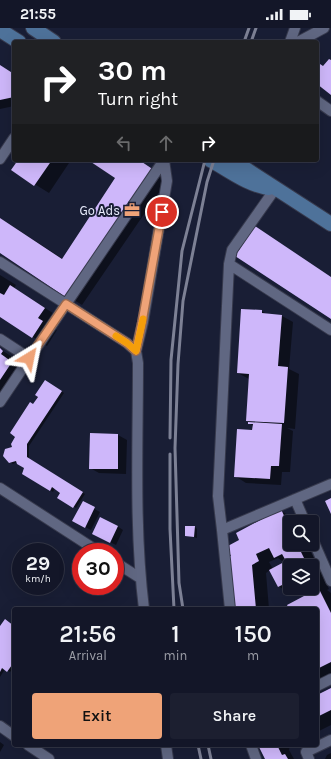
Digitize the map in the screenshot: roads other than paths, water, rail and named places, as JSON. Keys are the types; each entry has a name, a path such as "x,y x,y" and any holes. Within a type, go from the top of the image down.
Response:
{"main road":[{"path":"33,28 51,40"},
{"path":"0,30 16,40"},
{"path":"214,162 254,184 276,189"},
{"path":"247,164 276,189 331,224"}],"street":[{"path":"291,40 295,28"},
{"path":"302,40 324,28"},
{"path":"319,102 331,111"},
{"path":"0,159 12,141"},
{"path":"0,402 163,162"},
{"path":"144,607 140,578 137,512 138,363 136,351 167,181 164,162"},
{"path":"230,607 218,496 229,264 232,250 276,189"},
{"path":"0,262 127,343 136,351"},
{"path":"229,264 331,330"},
{"path":"0,339 29,358"},
{"path":"222,530 331,484"},
{"path":"0,488 85,543"},
{"path":"295,500 302,515"},
{"path":"318,551 331,581"},
{"path":"124,568 140,578"},
{"path":"319,685 331,679"},
{"path":"0,726 12,735"},
{"path":"319,746 331,740"},
{"path":"31,747 49,759"},
{"path":"166,747 168,759"},
{"path":"252,747 256,759"},
{"path":"309,759 306,752 316,747"}],"railway":[{"path":"245,40 249,28"},
{"path":"252,40 256,28"},
{"path":"170,438 171,360 182,251 204,162"},
{"path":"183,607 179,583 175,448 178,364 183,301 207,182 213,162"},
{"path":"170,454 170,529 174,607"},
{"path":"198,747 201,759"},
{"path":"208,747 211,759"}],"place":[{"name":"Go Ads","path":"132,210"}]}
